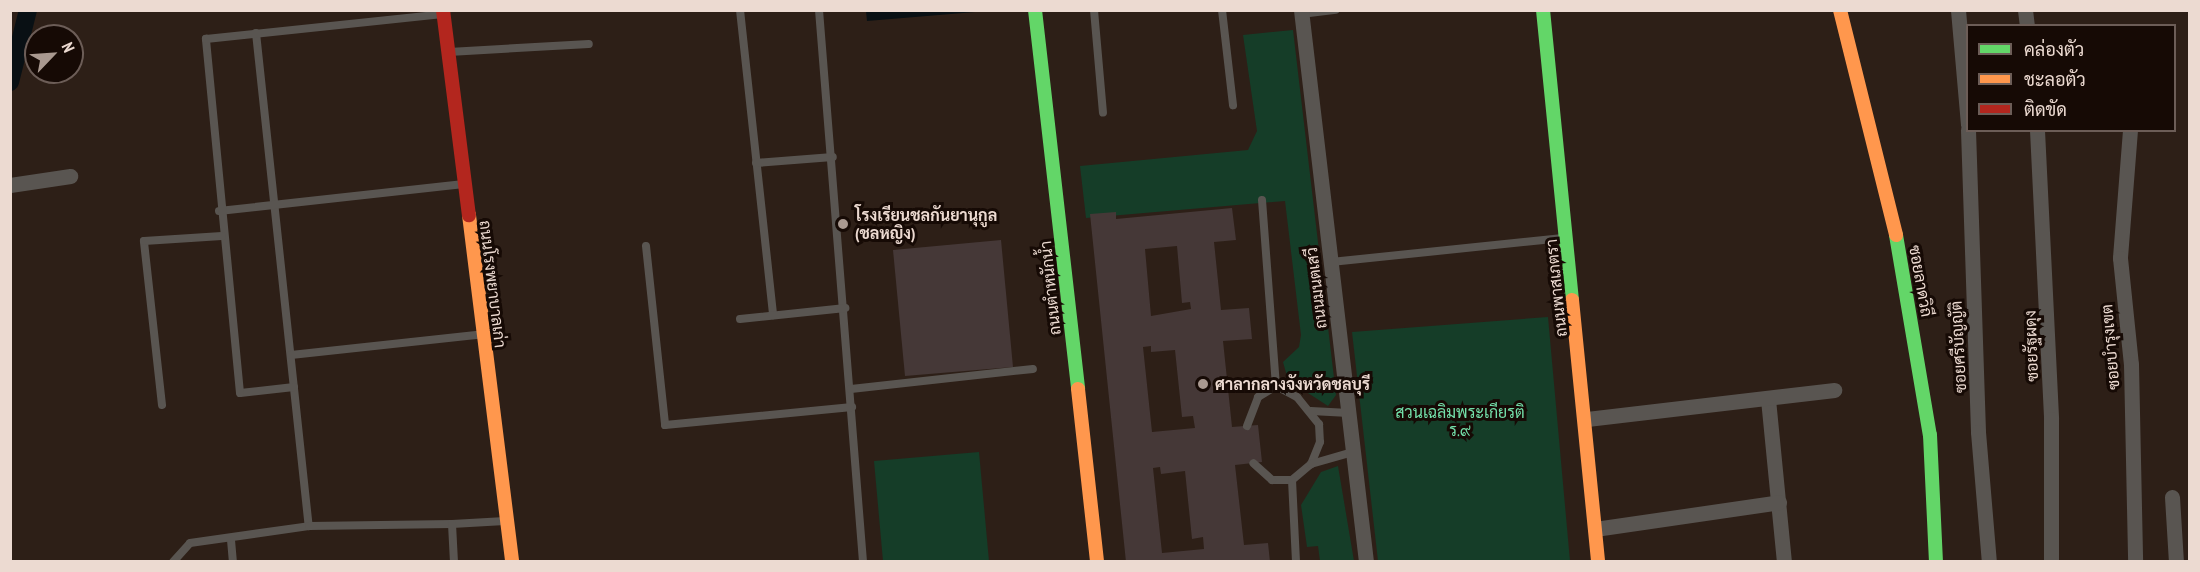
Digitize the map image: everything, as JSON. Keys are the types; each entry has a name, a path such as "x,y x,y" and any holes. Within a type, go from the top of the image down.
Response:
{"street":[{"name":"ถนนตำหนักน้ำ","path":"1035,10 1097,561"},
{"name":"ถนนพาสเภตรา","path":"1543,10 1587,419 1598,561"},
{"name":"ซอยลาดวิถี","path":"1840,10 1900,250 1930,435 1936,561"},
{"path":"1958,10 1966,102"},
{"name":"ถนนโรงพยาบาลเก่า","path":"443,12 512,561"},
{"name":"ถนนมนตเสวี","path":"1301,12 1366,561"},
{"name":"ซอยศรีบัญญัติ","path":"1968,132 1978,432 1989,561"},
{"name":"ซอยรัฐผดุง","path":"2037,132 2051,419 2051,561"},
{"name":"ซอยบำรุงเขต","path":"2130,132 2120,258 2131,364 2135,561"},
{"path":"10,185 70,176"},
{"path":"1587,419 1834,390"},
{"path":"1768,399 1784,561"},
{"path":"2172,497 2176,561"},
{"path":"1595,529 1779,502"}],"lane":[{"path":"740,10 773,315"},
{"path":"819,10 834,157 863,561"},
{"path":"1094,10 1103,113"},
{"path":"1222,10 1233,105"},
{"path":"1301,12 1336,10"},
{"path":"294,387 240,393 219,211 206,39 443,12"},
{"path":"256,33 309,526"},
{"path":"448,52 589,44"},
{"path":"756,163 834,157"},
{"path":"219,211 464,184"},
{"path":"1262,200 1276,386"},
{"path":"162,405 144,241 222,236"},
{"path":"1331,262 1567,237"},
{"path":"646,246 665,424 852,407"},
{"path":"740,319 845,308"},
{"path":"291,355 483,334"},
{"path":"851,389 1033,369"},
{"path":"1276,386 1311,411 1349,413"},
{"path":"1247,426 1258,397 1276,386"},
{"path":"1311,411 1320,442 1311,464"},
{"path":"1253,463 1272,480 1292,480 1311,464 1353,452"},
{"path":"1292,480 1296,561"},
{"path":"173,561 190,543 231,540 309,526 452,524 506,520"},
{"path":"452,524 454,561"},
{"path":"231,540 233,561"}],"green space":[{"path":"1293,30 1336,395 1328,406 1288,380 1283,362 1299,347 1301,335 1285,201 1086,218 1080,166 1248,150 1257,131 1243,35"},
{"name":"สวนเฉลิมพระเกียรติ ร.๙","path":"1548,317 1570,561 1378,561 1352,332"},
{"path":"979,452 989,561 883,561 874,461"},
{"path":"1338,466 1354,561 1320,561 1318,546 1307,547 1301,505 1321,472"}],"shaded area":[{"path":"866,10 987,11 867,21"}],"building":[{"name":"ศาลากลางจังหวัดชลบุรี","path":"1232,208 1236,240 1214,242 1221,310 1249,308 1252,339 1223,341 1232,427 1258,425 1262,462 1235,465 1244,545 1268,543 1270,562 1126,562 1090,214 1116,212 1116,219","holes":["1177,246 1182,303 1190,302 1191,309 1151,316 1145,249","1151,346 1151,352 1175,350 1182,417 1193,416 1195,428 1152,432 1143,347","1160,467 1161,474 1185,471 1192,539 1203,537 1204,549 1162,553 1153,468"]},
{"path":"1001,240 1013,367 905,376 893,250"}],"waterway":[{"path":"10,82 28,10"}],"traffic: fast":[{"path":"1035,10 1078,389"},
{"path":"1543,10 1572,300"},
{"path":"1896,235 1930,435 1936,562"}],"traffic: slow":[{"path":"1840,10 1896,235"},
{"path":"469,215 512,562"},
{"path":"1572,300 1598,562"},
{"path":"1078,389 1097,562"}],"traffic: jam":[{"path":"443,10 469,215"}],"place":[{"name":"โรงเรียนชลกันยานุกูล (ชลหญิง)","path":"843,224"},
{"name":"ศาลากลางจังหวัดชลบุรี","path":"1203,384"}]}
